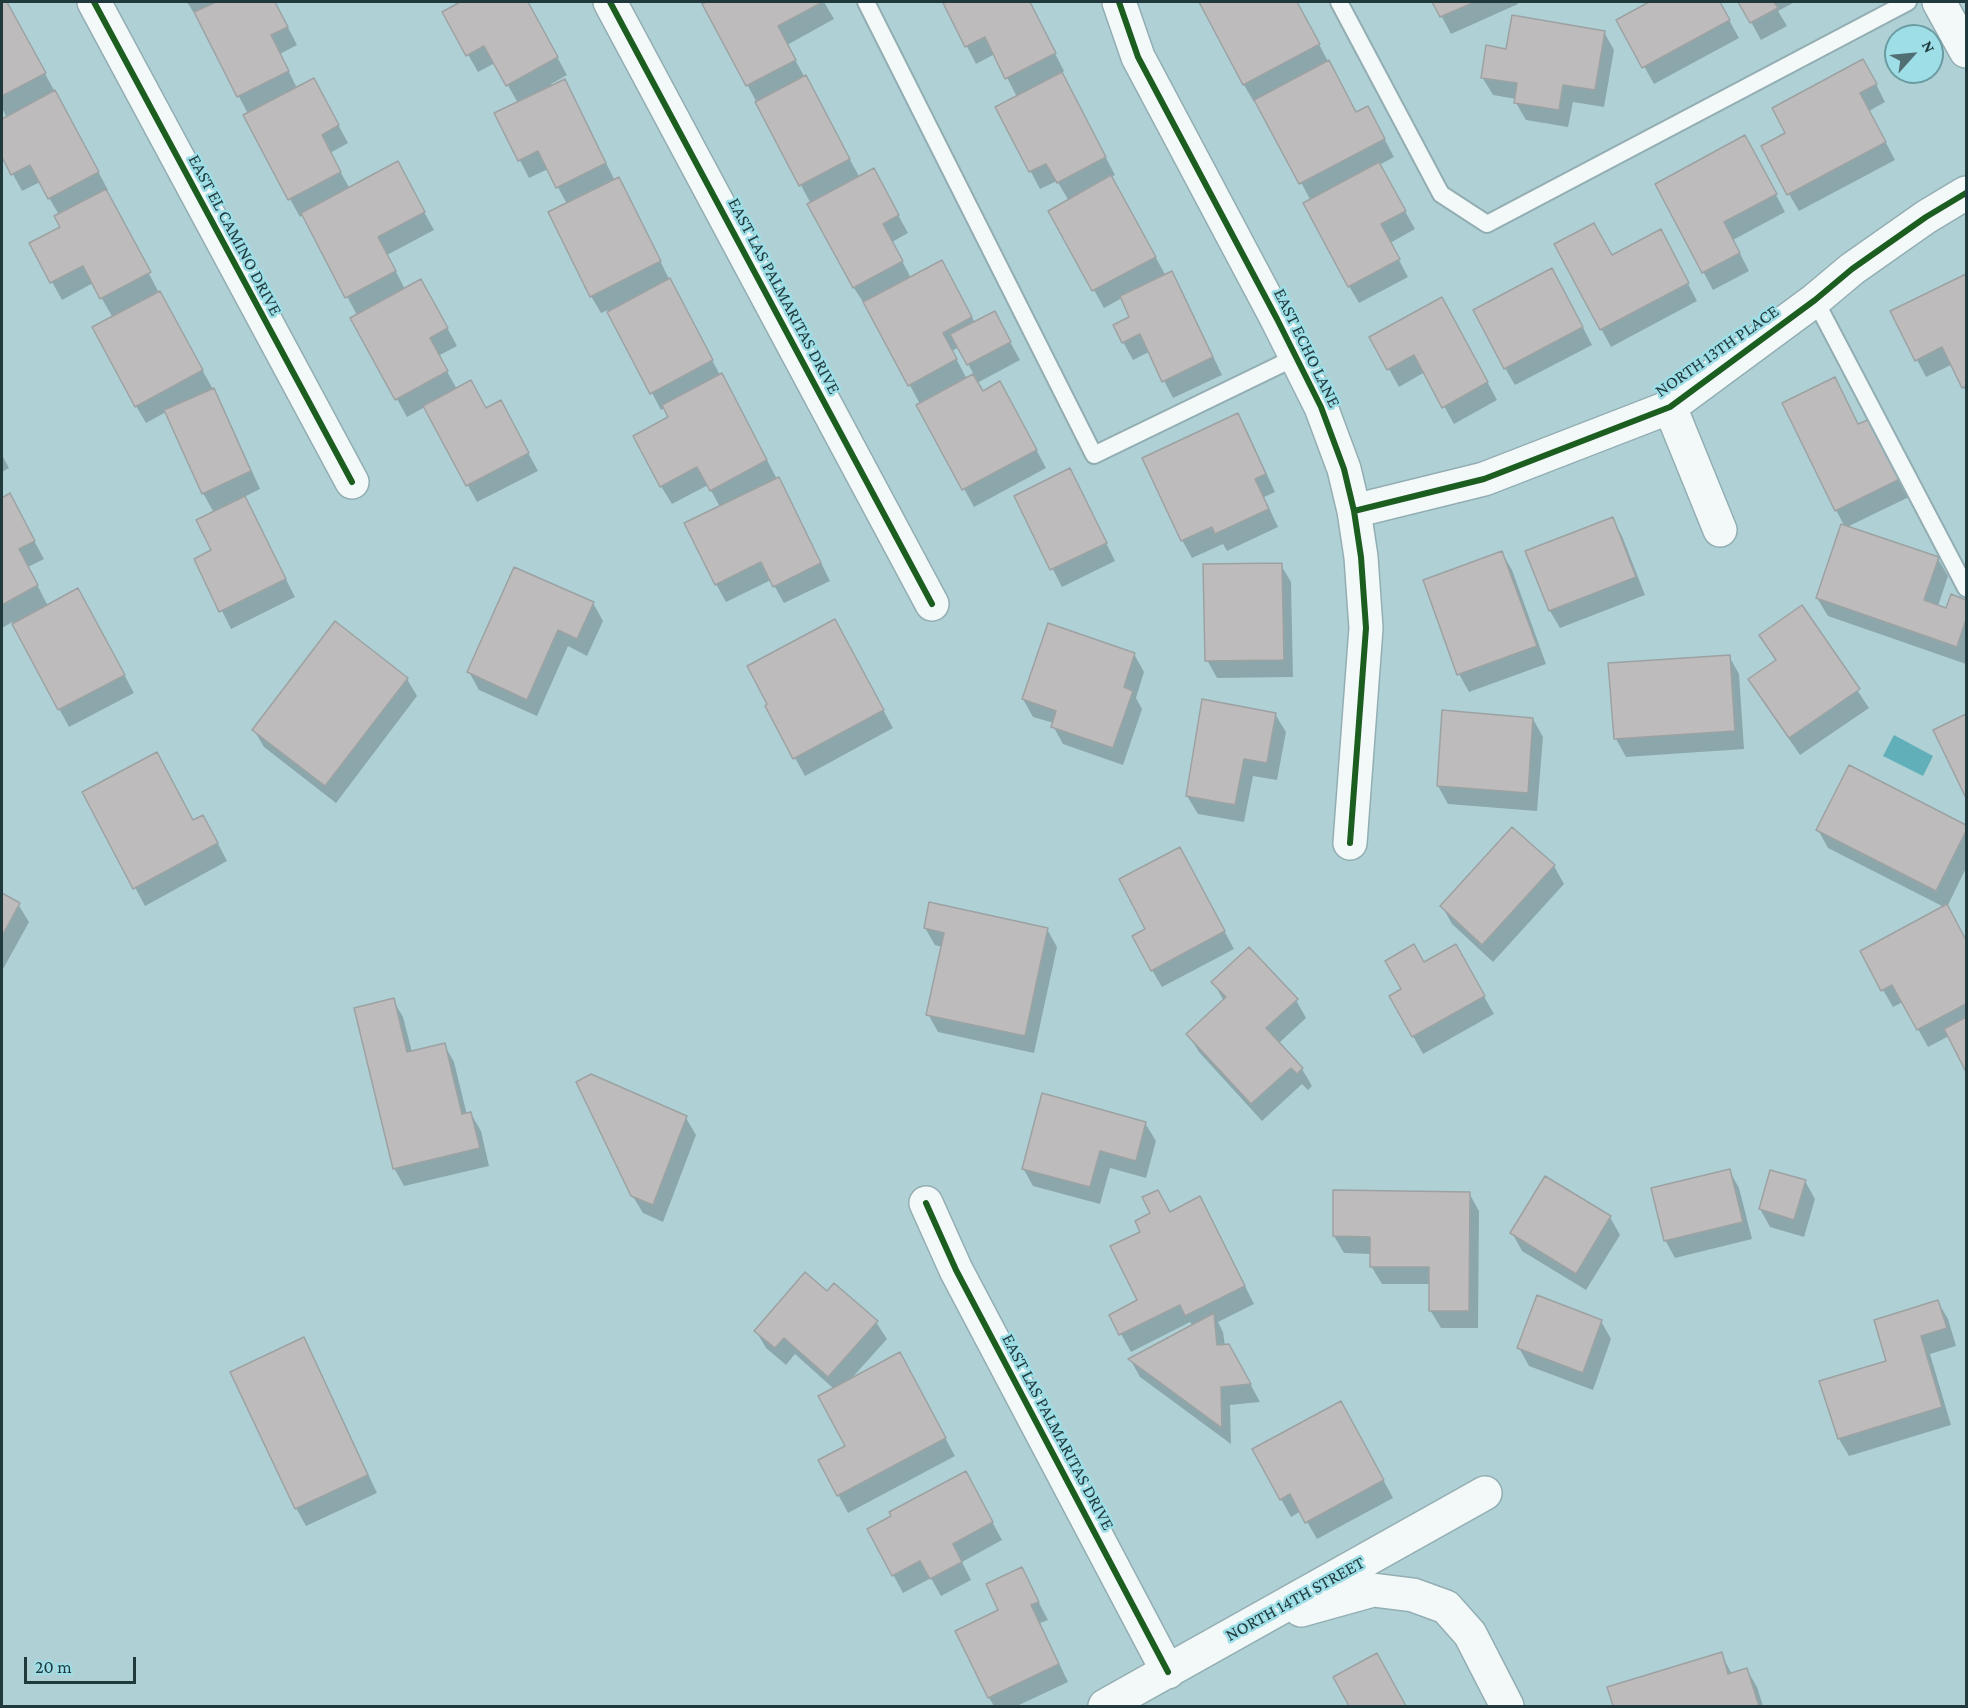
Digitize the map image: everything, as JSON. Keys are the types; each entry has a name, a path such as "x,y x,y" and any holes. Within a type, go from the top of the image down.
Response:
{"street":[{"name":"EAST EL CAMINO DRIVE","path":"94,2 311,410 352,482"},
{"name":"EAST LAS PALMARITAS DRIVE","path":"610,2 932,604"},
{"name":"EAST ECHO LANE","path":"1119,2 1138,57 1277,319 1321,407 1344,469 1354,511 1361,557 1366,628 1350,843"},
{"path":"1939,2 1966,51"},
{"name":"NORTH 13TH PLACE","path":"1354,511 1484,479 1670,407 1815,300 1852,269 1916,224 1966,193"},
{"path":"1670,407 1720,530"},
{"name":"EAST LAS PALMARITAS DRIVE","path":"927,1203 956,1270 1168,1672"},
{"name":"NORTH 14TH STREET","path":"1105,1707 1250,1623 1485,1493"},
{"path":"1250,1623 1373,1590 1413,1595 1446,1607 1470,1634 1507,1707"}],"lane":[{"path":"866,2 1094,455 1296,357"},
{"path":"1339,2 1442,194 1487,224 1908,2"},
{"path":"1815,300 1966,588"}],"water":[{"path":"1894,735 1933,756 1923,776 1883,756"}],"building":[{"path":"2,2 7,2 46,73 2,96"},
{"path":"216,2 275,2 288,27 271,35 289,71 237,97 194,12"},
{"path":"460,2 528,2 558,57 506,86 484,46 466,56 442,12"},
{"path":"706,2 823,2 778,26 796,60 746,86 702,4"},
{"path":"1030,2 1056,53 1005,79 985,37 965,47 943,3"},
{"path":"1199,2 1297,2 1320,44 1243,85"},
{"path":"1432,2 1475,2 1440,17"},
{"path":"1649,2 1720,2 1730,20 1642,68 1616,20"},
{"path":"1738,2 1774,2 1778,8 1750,23"},
{"path":"1512,15 1605,31 1595,90 1563,85 1559,110 1514,103 1517,83 1481,78 1486,45 1506,49"},
{"path":"1863,59 1877,84 1860,93 1886,142 1787,195 1761,146 1785,133 1772,108"},
{"path":"1329,60 1356,112 1368,106 1385,139 1299,184 1254,100"},
{"path":"1062,72 1106,157 1057,183 1046,164 1029,172 995,107"},
{"path":"806,75 850,159 799,186 755,102"},
{"path":"314,78 339,125 322,135 341,172 288,200 243,115"},
{"path":"565,79 606,163 556,188 538,151 518,161 494,113"},
{"path":"55,90 99,172 48,199 30,165 11,175 2,157 2,119"},
{"path":"1745,135 1777,194 1724,222 1740,253 1702,273 1655,184"},
{"path":"398,161 425,212 378,237 396,271 345,298 301,213"},
{"path":"1379,162 1406,211 1381,224 1400,259 1348,287 1303,203"},
{"path":"874,168 899,215 883,224 903,261 853,288 807,204"},
{"path":"1111,175 1156,257 1092,291 1048,211"},
{"path":"619,177 661,261 590,297 548,212"},
{"path":"106,189 151,272 100,299 83,266 50,283 29,243 60,227 54,216"},
{"path":"1594,223 1612,255 1661,229 1689,283 1600,330 1554,244"},
{"path":"942,260 972,317 943,333 957,359 908,386 863,302"},
{"path":"1552,268 1583,327 1504,369 1473,310"},
{"path":"1172,271 1213,357 1162,382 1140,334 1122,343 1113,325 1129,317 1120,296"},
{"path":"1966,274 1966,386 1962,388 1942,347 1915,361 1890,311"},
{"path":"670,278 713,360 650,394 607,312"},
{"path":"421,279 448,328 430,338 448,371 395,400 350,318"},
{"path":"160,291 203,370 135,407 92,327"},
{"path":"1442,297 1488,382 1442,408 1414,355 1387,370 1369,337"},
{"path":"995,311 1011,342 967,365 950,334"},
{"path":"722,373 767,460 710,491 697,467 660,487 633,436 668,417 662,405"},
{"path":"973,374 983,391 1000,381 1037,450 962,490 916,405"},
{"path":"1835,377 1858,424 1870,419 1900,479 1835,511 1782,403"},
{"path":"471,380 486,408 501,400 529,453 466,486 423,406"},
{"path":"214,388 251,471 202,494 164,410"},
{"path":"1238,413 1266,474 1255,479 1269,509 1215,534 1212,527 1181,541 1142,458"},
{"path":"1070,468 1107,543 1050,570 1014,496"},
{"path":"779,477 821,563 773,587 761,562 715,585 684,523"},
{"path":"10,493 35,541 19,549 38,585 2,605 2,498"},
{"path":"245,496 286,579 219,612 194,559 211,550 196,520"},
{"path":"1613,517 1636,577 1549,611 1525,551"},
{"path":"1841,524 1939,557 1924,600 1946,608 1951,594 1966,600 1966,619 1957,647 1816,598"},
{"path":"1502,551 1537,646 1457,675 1423,580"},
{"path":"1282,563 1284,660 1205,661 1203,564"},
{"path":"514,567 594,602 577,639 558,630 527,700 467,672"},
{"path":"78,588 125,675 58,710 12,624"},
{"path":"1802,605 1860,689 1789,738 1748,679 1776,660 1759,635"},
{"path":"835,619 884,710 793,759 747,666"},
{"path":"335,621 408,678 325,786 252,730"},
{"path":"1048,623 1135,653 1124,687 1133,691 1113,748 1051,727 1056,711 1022,699"},
{"path":"1730,655 1735,731 1614,739 1608,663"},
{"path":"1202,699 1276,713 1267,763 1244,759 1235,805 1186,796"},
{"path":"1442,710 1533,718 1528,793 1437,786"},
{"path":"1966,714 1966,798 1933,730"},
{"path":"157,752 193,820 203,815 218,843 133,889 82,792"},
{"path":"1849,765 1966,825 1966,831 1936,891 1816,830"},
{"path":"1512,827 1555,865 1482,945 1440,906"},
{"path":"1180,847 1225,931 1151,971 1132,936 1145,929 1119,879"},
{"path":"2,893 20,903 2,936"},
{"path":"929,902 1048,928 1025,1036 926,1015 944,933 924,928"},
{"path":"1947,904 1966,940 1966,1004 1917,1030 1892,985 1881,991 1860,951"},
{"path":"1414,944 1424,962 1456,944 1485,996 1412,1037 1389,996 1401,989 1385,961"},
{"path":"1249,947 1298,999 1266,1028 1303,1068 1297,1074 1291,1068 1251,1104 1186,1034 1226,997 1211,982"},
{"path":"394,998 407,1052 445,1043 462,1114 471,1112 480,1148 393,1169 354,1008"},
{"path":"1966,1017 1966,1072 1944,1029"},
{"path":"591,1074 687,1116 653,1205 631,1196 576,1082"},
{"path":"1042,1093 1146,1122 1136,1161 1100,1151 1090,1187 1022,1169"},
{"path":"1730,1169 1743,1222 1664,1241 1651,1188"},
{"path":"1770,1170 1806,1180 1794,1220 1759,1209"},
{"path":"1545,1176 1611,1216 1576,1274 1510,1233"},
{"path":"1158,1190 1170,1212 1200,1196 1245,1286 1185,1316 1180,1305 1119,1335 1109,1315 1137,1300 1110,1246 1140,1232 1135,1221 1150,1213 1142,1197"},
{"path":"1333,1190 1470,1192 1469,1311 1429,1311 1429,1267 1370,1267 1370,1237 1333,1236"},
{"path":"805,1272 827,1291 834,1283 878,1321 828,1377 784,1338 775,1348 754,1331"},
{"path":"1537,1295 1602,1320 1583,1373 1517,1348"},
{"path":"1938,1300 1947,1328 1921,1336 1942,1407 1838,1439 1819,1381 1886,1361 1874,1320"},
{"path":"1214,1313 1217,1345 1229,1344 1251,1384 1221,1387 1222,1428 1128,1359"},
{"path":"304,1337 368,1475 295,1509 230,1372"},
{"path":"900,1352 946,1438 837,1496 818,1460 845,1446 818,1396"},
{"path":"1341,1401 1384,1480 1305,1523 1290,1494 1280,1500 1252,1449"},
{"path":"966,1471 993,1522 953,1544 962,1562 930,1579 920,1561 892,1576 867,1529 891,1516 889,1512"},
{"path":"1022,1567 1039,1602 1031,1605 1059,1664 988,1698 955,1631 998,1610 986,1584"},
{"path":"1722,1652 1728,1674 1747,1668 1759,1706 1613,1706 1607,1687"},
{"path":"1377,1653 1406,1706 1349,1706 1333,1677"}],"cycle path":[{"path":"94,2 352,482"},
{"path":"610,2 932,604"},
{"path":"1119,2 1138,57 1277,319 1321,407 1344,469 1354,511 1361,557 1366,628 1350,843"},
{"path":"1354,511 1484,479 1670,407 1815,300 1852,269 1926,217 1966,193"},
{"path":"926,1203 956,1270 1168,1672"}]}
